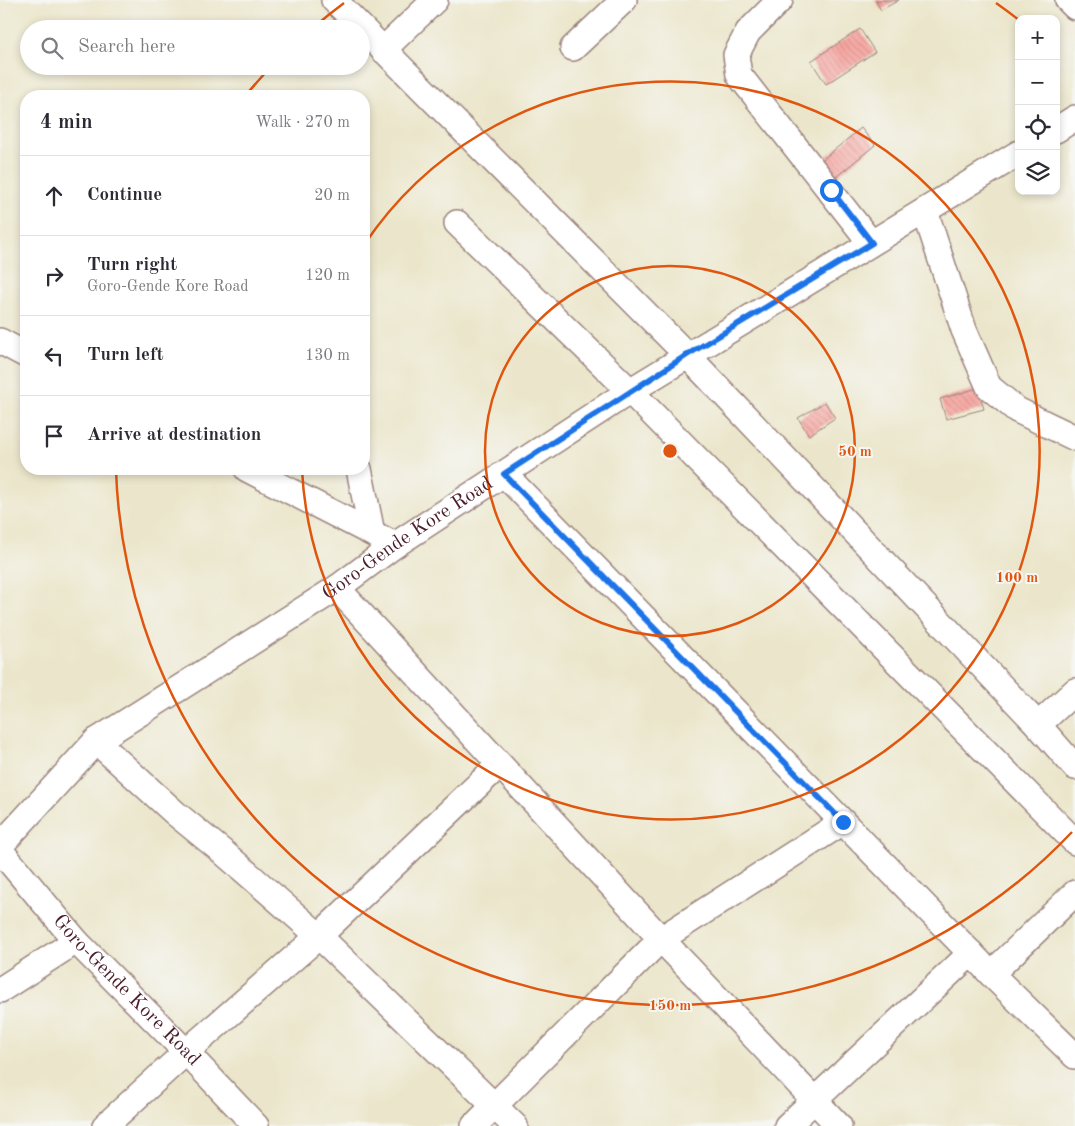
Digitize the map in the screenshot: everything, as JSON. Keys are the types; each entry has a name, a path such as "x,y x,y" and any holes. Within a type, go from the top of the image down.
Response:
{"street":[{"path":"334,0 354,20"},
{"path":"383,50 435,0"},
{"path":"573,48 624,0"},
{"path":"780,0 748,32 736,55 739,75 872,243"},
{"path":"1068,0 1075,7"},
{"path":"370,37 687,355 1038,725 1075,767"},
{"path":"1060,127 1075,118"},
{"name":"Goro-Gende Kore Road","path":"0,846 96,741 337,588 395,545 630,391 1015,155"},
{"path":"925,211 964,330 989,387 1017,410 1075,438"},
{"path":"457,223 630,391 1075,842"},
{"path":"0,342 20,352"},
{"path":"504,474 991,974 1075,1056"},
{"path":"259,475 395,545"},
{"path":"360,475 372,533"},
{"path":"337,588 661,939 839,1126"},
{"path":"1038,725 1075,691"},
{"path":"96,741 175,813 319,936 515,1126"},
{"path":"105,1126 186,1052 319,936 499,765"},
{"path":"474,1126 661,939 843,822"},
{"name":"Goro-Gende Kore Road","path":"0,850 76,941 256,1126"},
{"path":"991,974 1075,892"},
{"path":"0,990 76,941"},
{"path":"787,1126 971,953"}],"building":[{"path":"875,0 899,0 881,10"},
{"path":"860,29 875,52 826,84 811,61"},
{"path":"861,128 875,145 836,177 822,160"},
{"path":"978,388 984,409 946,419 940,399"},
{"path":"825,402 835,418 809,435 798,418"}],"route":[{"path":"831,190 872,243 687,355 504,474 843,822"}]}
